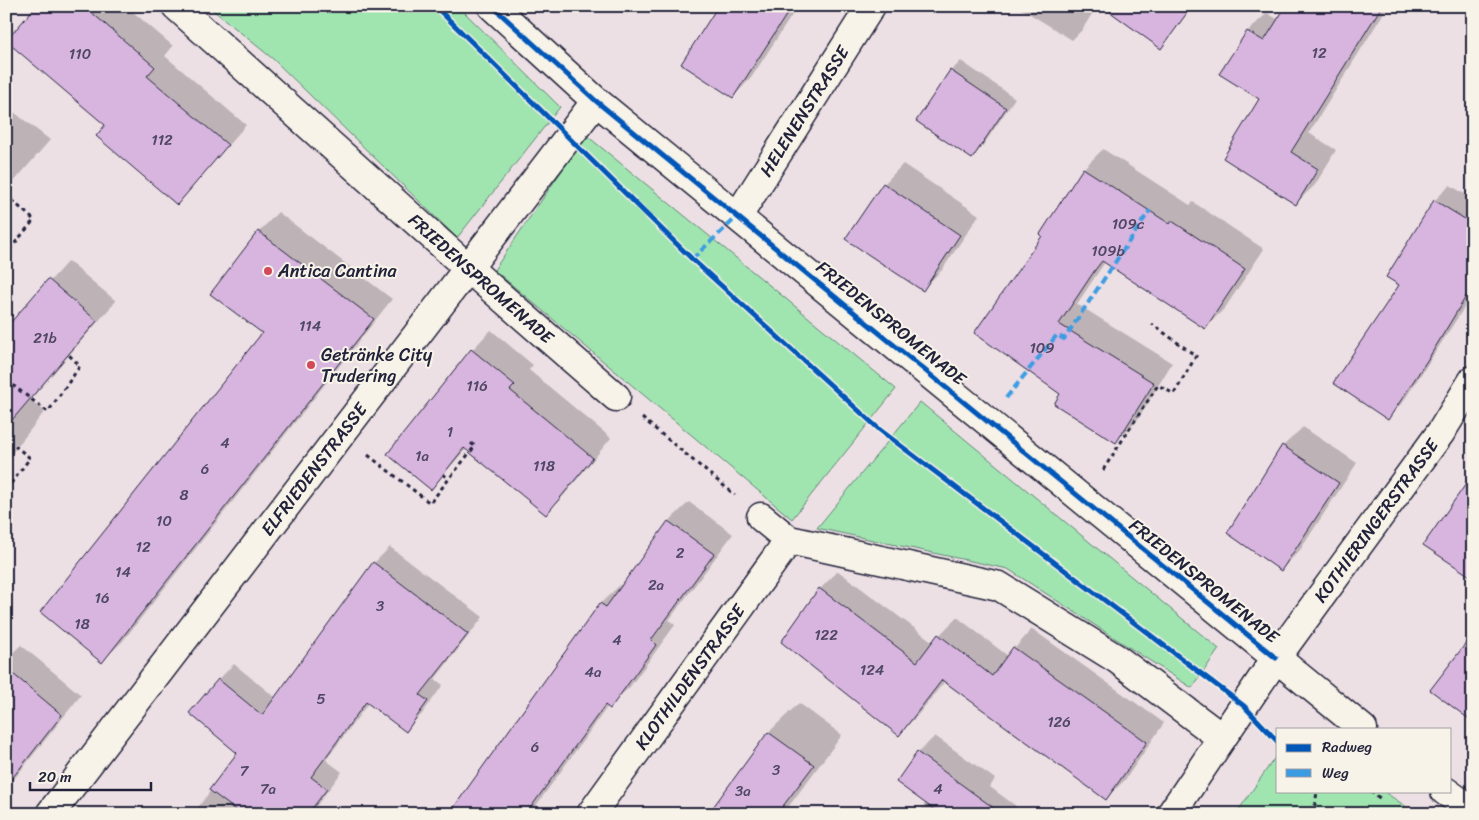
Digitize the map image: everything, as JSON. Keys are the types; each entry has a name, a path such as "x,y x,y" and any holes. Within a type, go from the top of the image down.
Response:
{"street":[{"name":"FRIEDENSPROMENADE","path":"176,6 468,268 616,397"},
{"name":"FRIEDENSPROMENADE","path":"492,6 596,101 1362,728"},
{"name":"HELENENSTRASSE","path":"738,216 871,6"},
{"name":"ELFRIEDENSTRASSE","path":"50,814 596,101"},
{"name":"KOTHIERINGERSTRASSE","path":"1171,814 1276,658 1441,432 1473,380"},
{"path":"761,517 789,540 999,586 1117,659 1222,738"},
{"name":"KLOTHILDENSTRASSE","path":"591,814 789,540"},
{"path":"1446,792 1473,811"}],"path":[{"path":"6,194 34,220 6,254"},
{"path":"1100,474 1158,385 1174,394 1196,356 1152,324"},
{"path":"6,380 48,412 80,366 69,355"},
{"path":"616,397 761,517"},
{"path":"342,435 430,503 474,446 469,442"},
{"path":"6,490 30,458 15,446"},
{"path":"443,474 449,479"},
{"path":"6,479 11,483"},
{"path":"1314,814 1317,792"},
{"path":"1371,792 1381,799"}],"green space":[{"path":"208,6 458,6 560,107 457,238 273,59"},
{"path":"586,135 896,389 792,519 494,270"},
{"path":"920,402 1219,649 1192,688 1008,569 817,528"},
{"path":"1276,756 1276,792 1384,792 1417,814 1236,814"}],"building":[{"path":"36,6 84,6 155,67 147,76 228,145 177,205 96,136 105,125 6,41"},
{"path":"718,6 792,6 733,98 681,64"},
{"path":"1102,6 1192,6 1161,49"},
{"path":"1286,6 1382,6 1291,152 1318,169 1296,205 1223,158 1259,99 1219,74 1247,31 1264,41"},
{"path":"950,70 1006,108 972,159 916,121"},
{"path":"1083,168 1170,224 1172,221 1245,269 1205,329 1102,261 1095,270 1059,324 1154,383 1116,443 1054,404 1060,394 974,333 1042,236 1040,234"},
{"path":"883,183 960,235 923,291 845,239"},
{"path":"1434,200 1473,224 1473,285 1388,420 1333,383 1399,285 1386,277"},
{"path":"258,231 374,319 102,663 40,612 262,333 210,294"},
{"path":"48,279 97,321 6,427 6,328"},
{"path":"471,349 515,385 510,390 593,458 546,515 464,448 431,490 387,454"},
{"path":"1282,445 1339,483 1281,571 1227,533"},
{"path":"1473,474 1473,578 1423,545"},
{"path":"668,521 714,554 651,640 656,645 610,709 605,705 526,814 449,814 600,603 606,607"},
{"path":"373,562 468,634 420,695 428,701 406,732 366,702 311,777 327,789 308,814 241,814 209,790 237,753 189,713 218,679 262,715"},
{"path":"819,588 917,662 938,634 992,676 1013,647 1147,742 1106,800 942,680 899,736 781,642"},
{"path":"1473,634 1473,722 1430,690"},
{"path":"6,668 62,715 6,786"},
{"path":"768,732 814,765 777,814 708,814"},
{"path":"917,752 1002,814 940,814 896,782"}],"marked path":[{"path":"1006,398 1057,335 1064,339 1150,210"},
{"path":"692,259 738,216"}],"cycle path":[{"path":"435,6 692,259 880,430 1244,706 1276,740"},
{"path":"492,6 596,101 1276,658"}],"place":[{"name":"Antica Cantina","path":"268,271"},
{"name":"Getränke City Trudering","path":"311,365"}]}
